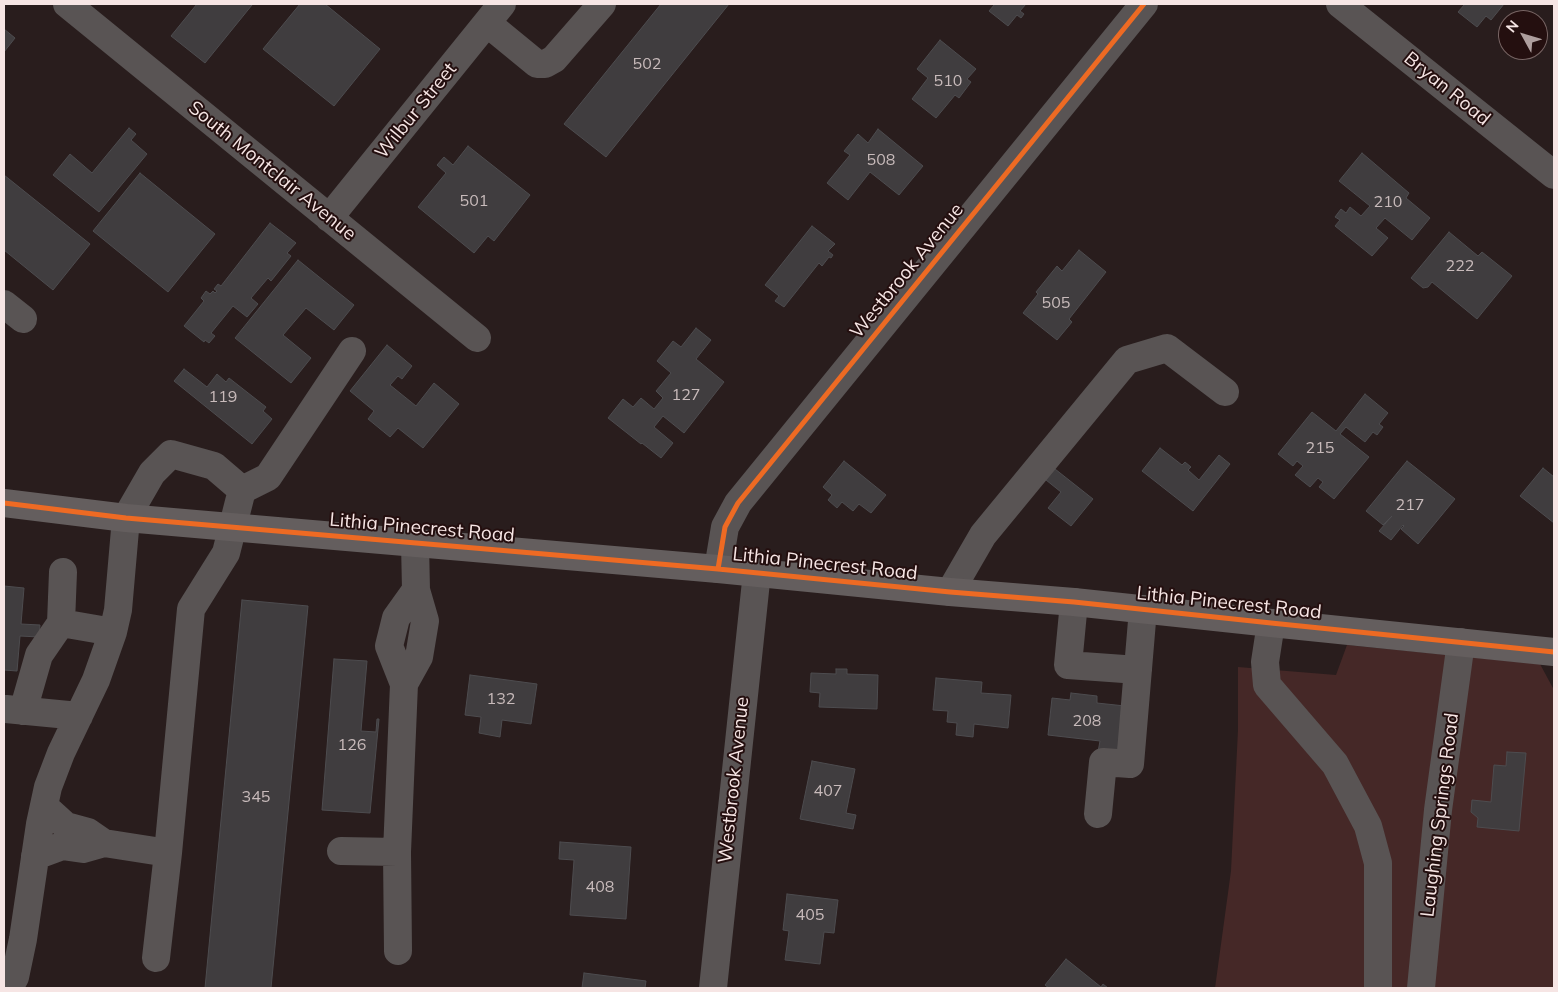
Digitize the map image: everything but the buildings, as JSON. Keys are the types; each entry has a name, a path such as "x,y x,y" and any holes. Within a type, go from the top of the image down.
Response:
{"main road":[{"name":"Lithia Pinecrest Road","path":"4,503 126,518 718,568 950,592 1074,602 1554,652"}],"street":[{"path":"495,13 537,64 545,64 554,59 602,4"},
{"name":"Westbrook Avenue","path":"718,568 725,527 738,503 1144,4"},
{"name":"Bryan Road","path":"1340,4 1554,175"},
{"name":"South Montclair Avenue","path":"72,5 477,338"},
{"name":"Wilbur Street","path":"329,218 495,13"},
{"path":"950,592 983,535 1126,360 1167,348 1225,392"},
{"path":"156,958 192,609 226,553 242,490 268,477 352,351"},
{"path":"9,988 15,976 24,939 35,856 48,787 61,753 96,680 113,632 118,610 126,518 152,473 171,454 214,466 242,490"},
{"path":"398,951 397,852 404,684 419,657 426,621 416,590 415,543"},
{"path":"63,572 61,623 39,655 13,710 79,716"},
{"name":"Westbrook Avenue","path":"712,988 757,572"},
{"path":"1074,602 1068,665 1138,670"},
{"path":"1098,814 1103,762 1130,764 1143,609"},
{"path":"61,623 113,632"},
{"path":"1271,624 1266,662 1267,685 1335,764 1368,826 1378,863 1378,988"},
{"name":"Laughing Springs Road","path":"1421,988 1438,810 1461,642"},
{"path":"44,806 66,826 88,832 104,843"},
{"path":"35,856 62,846 83,849 104,843 168,853"},
{"path":"341,851 397,852"}],"shaded area":[{"path":"1347,645 1540,664 1554,690 1554,988 1215,988 1231,871 1238,730 1238,667 1336,675"}],"cycle path":[{"path":"718,569 725,527 738,503 1144,4"},
{"path":"4,503 126,518 1074,602 1554,652"}]}
